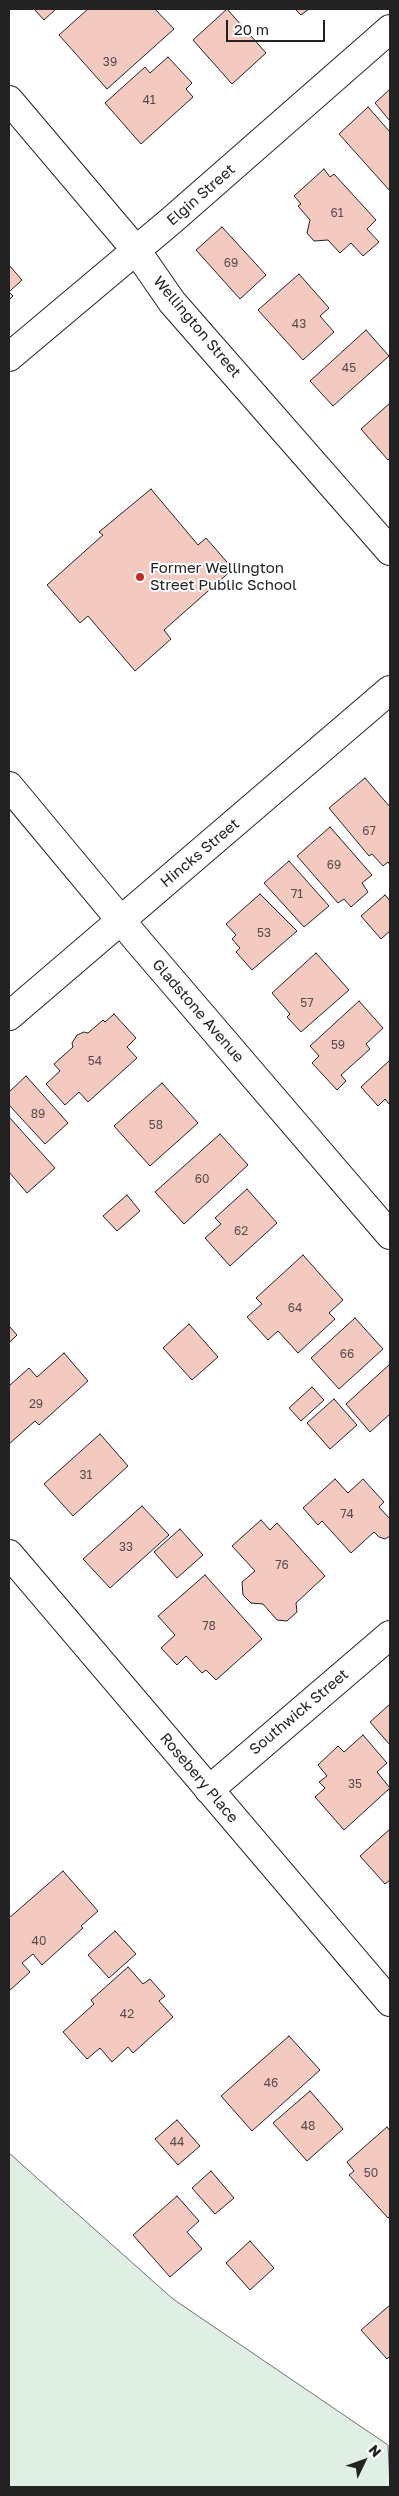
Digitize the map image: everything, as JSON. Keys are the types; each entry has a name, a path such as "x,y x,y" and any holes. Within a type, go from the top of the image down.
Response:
{"street":[{"name":"Elgin Street","path":"9,357 136,250 390,29"},
{"name":"Wellington Street","path":"9,100 136,250 172,302 390,551"},
{"name":"Hincks Street","path":"9,1016 390,690"},
{"name":"Gladstone Avenue","path":"9,786 390,1234"},
{"name":"Rosebery Place","path":"9,1554 390,2002"},
{"name":"Southwick Street","path":"209,1790 390,1635"}],"green space":[{"path":"9,2153 173,2299 388,2445 390,2487 9,2487"}],"building":[{"path":"34,9 56,9 44,20"},
{"path":"88,9 155,9 174,29 107,89 59,35"},
{"path":"227,9 266,53 232,84 193,40"},
{"path":"295,9 309,9 301,15"},
{"path":"168,57 192,83 186,89 193,97 141,144 105,103 145,67 150,73"},
{"path":"390,89 390,121 375,103"},
{"path":"368,107 390,132 390,191 339,134"},
{"path":"324,169 330,177 334,174 376,220 367,229 379,242 363,256 351,243 340,253 328,240 314,241 307,233 310,220 298,206 301,204 294,196"},
{"path":"222,227 266,275 240,299 196,250"},
{"path":"9,265 22,280 9,292"},
{"path":"299,274 329,308 320,316 334,332 303,360 258,310"},
{"path":"9,292 13,296 9,300"},
{"path":"366,330 389,356 333,406 310,381"},
{"path":"390,403 390,458 388,460 361,429"},
{"name":"Former Wellington Street Public School","path":"151,489 198,545 206,538 233,569 164,630 171,639 135,671 88,616 80,623 47,585 103,535 99,532"},
{"path":"365,778 390,807 390,865 388,862 383,866 372,854 369,856 329,808"},
{"path":"330,827 372,875 362,883 368,892 351,907 344,899 338,903 297,856"},
{"path":"289,861 329,906 304,927 264,883"},
{"path":"260,894 297,931 252,970 236,952 240,948 232,939 236,935 226,924"},
{"path":"385,895 390,901 390,931 381,939 361,916"},
{"path":"316,953 349,990 301,1032 287,1017 290,1014 272,993"},
{"path":"359,1001 383,1028 366,1044 370,1049 341,1075 346,1081 337,1090 312,1063 319,1056 310,1046"},
{"path":"114,1014 136,1038 127,1047 137,1058 88,1102 79,1092 65,1105 46,1084 60,1071 54,1064 73,1047 72,1043 77,1035 84,1032 88,1033 103,1020 105,1022"},
{"path":"390,1060 390,1105 385,1099 378,1106 361,1087"},
{"path":"26,1076 68,1123 45,1144 9,1105 9,1092"},
{"path":"162,1083 198,1123 150,1166 114,1126"},
{"path":"9,1117 55,1168 27,1193 9,1172"},
{"path":"220,1134 248,1165 184,1224 155,1192"},
{"path":"247,1189 277,1223 230,1266 205,1238 221,1224 215,1218"},
{"path":"127,1195 140,1211 117,1231 103,1216"},
{"path":"303,1255 343,1300 329,1313 335,1319 298,1353 278,1331 268,1340 247,1317 262,1304 256,1298"},
{"path":"355,1318 383,1349 339,1389 311,1358"},
{"path":"189,1324 218,1357 192,1380 163,1348"},
{"path":"9,1326 17,1335 9,1343"},
{"path":"64,1353 88,1381 39,1425 35,1421 9,1444 9,1386 29,1368 37,1377"},
{"path":"390,1364 390,1414 370,1432 346,1404"},
{"path":"312,1387 324,1400 301,1421 289,1408"},
{"path":"334,1399 357,1425 330,1449 307,1423"},
{"path":"100,1434 128,1466 73,1516 44,1484"},
{"path":"335,1479 348,1493 363,1479 384,1502 379,1507 390,1519 390,1536 385,1539 379,1537 374,1532 351,1553 322,1521 318,1525 303,1508"},
{"path":"142,1506 169,1535 110,1588 83,1559"},
{"path":"261,1520 270,1530 277,1523 325,1576 296,1603 297,1612 287,1621 277,1620 263,1604 251,1603 243,1595 242,1582 255,1571 232,1546"},
{"path":"180,1529 203,1555 177,1578 154,1552"},
{"path":"205,1575 262,1639 216,1680 206,1670 202,1673 186,1656 177,1665 161,1648 175,1635 158,1616"},
{"path":"390,1704 390,1745 370,1722"},
{"path":"363,1735 387,1763 377,1772 390,1788 344,1830 315,1797 325,1788 319,1782 327,1776 318,1765 338,1746 344,1752"},
{"path":"390,1829 390,1880 385,1884 360,1856"},
{"path":"63,1871 98,1911 81,1926 83,1928 42,1965 33,1954 22,1963 30,1972 9,1991 9,1918"},
{"path":"115,1931 136,1954 109,1978 88,1955"},
{"path":"128,1967 143,1984 150,1979 165,1996 159,2001 173,2017 133,2053 128,2047 112,2062 100,2048 87,2059 63,2032 94,2004 91,2000"},
{"path":"289,2036 320,2070 252,2131 221,2096"},
{"path":"310,2091 343,2129 307,2161 273,2123"},
{"path":"177,2120 200,2146 178,2165 155,2139"},
{"path":"387,2127 390,2131 390,2216 388,2218 349,2175 354,2171 347,2162"},
{"path":"211,2171 234,2198 215,2214 192,2188"},
{"path":"177,2196 199,2221 187,2232 202,2249 170,2277 133,2235"},
{"path":"250,2241 274,2268 250,2290 226,2263"},
{"path":"390,2305 390,2356 387,2359 361,2330"}],"place":[{"name":"Former Wellington Street Public School","path":"140,577"}]}
